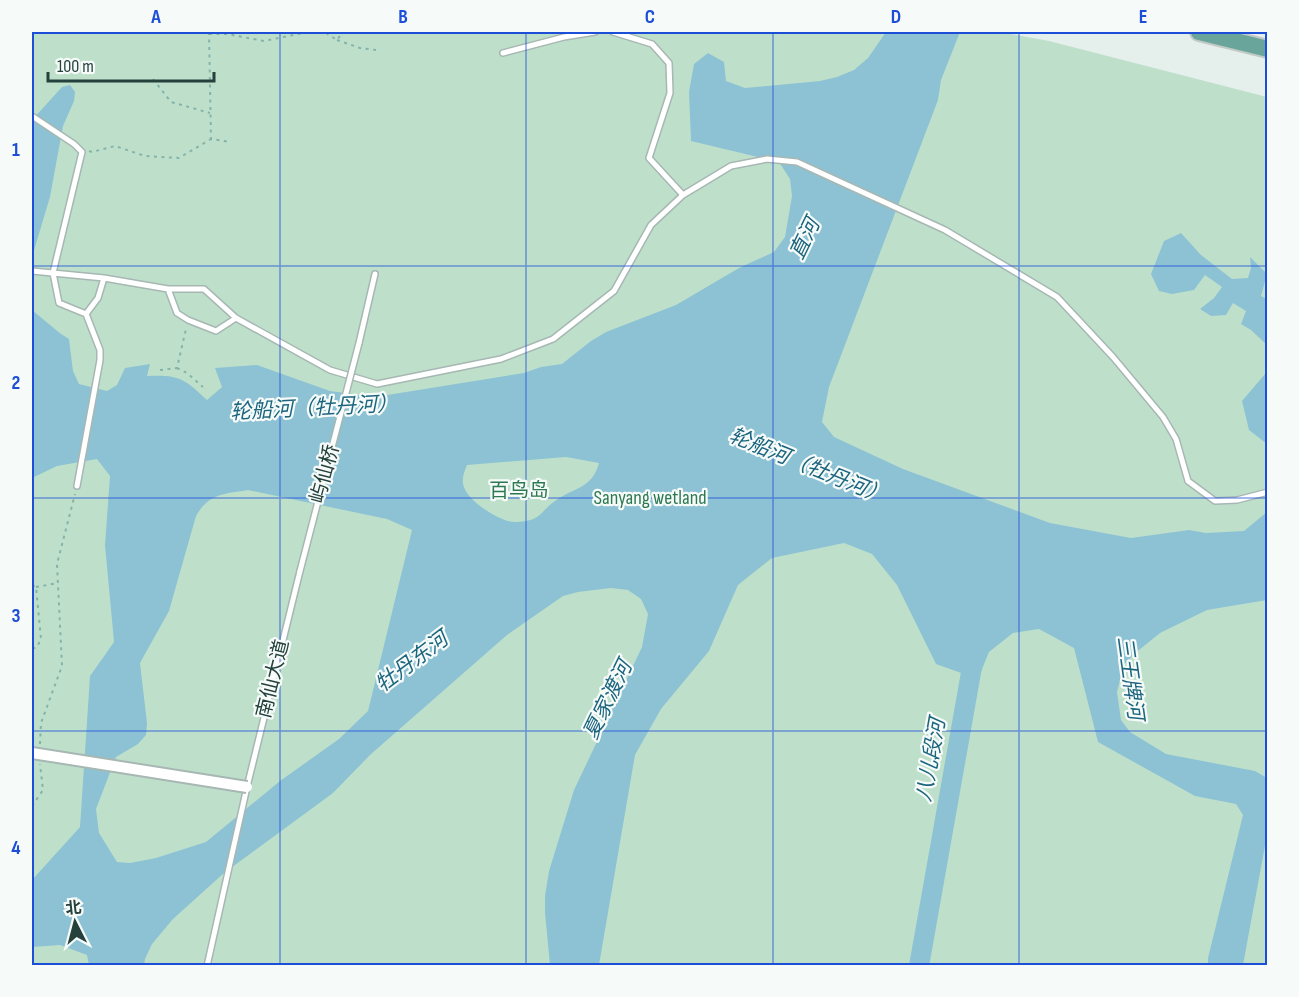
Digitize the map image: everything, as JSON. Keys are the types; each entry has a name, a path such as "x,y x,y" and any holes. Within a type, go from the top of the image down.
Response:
{"main road":[{"path":"1199,32 1268,49"}],"street":[{"path":"35,753 247,787"}],"lane":[{"path":"503,53 564,37 595,32"},
{"path":"613,32 652,44 669,63 670,93 649,158 683,195"},
{"path":"32,116 74,144 82,152 53,273 58,303 86,314 100,350 77,486"},
{"path":"32,271 104,278 168,289 204,289 237,318 330,370 377,384 501,359 554,339 614,291 651,225 683,195 731,166 767,159 796,162 912,214 991,256 1057,297 1113,357 1162,417 1176,439 1188,481 1215,501 1237,500 1268,492"},
{"name":"屿仙桥","path":"300,571 375,274"},
{"path":"86,314 98,298 104,278"},
{"path":"168,289 177,313 188,320 216,331 237,318"},
{"name":"南仙大道","path":"207,966 247,787 300,571"}],"path":[{"path":"211,139 209,33 264,41 310,32 326,33 337,40 360,48 376,50"},
{"path":"337,40 343,32"},
{"path":"153,79 171,102 210,113"},
{"path":"74,144 92,152 115,147 145,156 179,158 211,139 230,142"},
{"path":"177,368 188,320"},
{"path":"160,370 177,368 187,372 203,387"},
{"path":"35,753 41,723 62,666 57,564 77,486"},
{"path":"32,585 36,587 58,583"},
{"path":"32,649 37,647 41,639 36,587"},
{"path":"32,806 43,790 40,762"}],"green space":[{"name":"Sanyang wetland","path":"32,32 1000,32 1049,41 1267,97 1267,965 32,965"}],"water":[{"path":"886,32 960,32 941,80 938,100 829,387 822,422 834,437 903,469 1050,523 1131,538 1189,530 1206,533 1244,531 1267,512 1267,600 1207,610 1160,633 1124,665 1117,692 1121,720 1130,732 1166,754 1255,771 1267,778 1267,835 1243,965 1208,965 1243,815 1236,804 1195,796 1098,742 1074,648 1039,629 1013,633 989,652 978,679 936,664 897,585 872,554 844,543 772,558 738,585 709,651 661,709 635,755 599,965 550,965 545,896 549,871 574,790 642,647 648,614 641,599 628,590 611,588 563,596 507,635 370,755 333,793 224,873 173,919 152,944 144,965 89,965 87,955 60,945 32,947 32,880 80,827 90,676 114,642 105,545 110,476 97,459 57,466 32,478 32,310 69,339 73,371 79,384 107,391 117,385 125,368 150,364 147,376 167,376 180,379 207,400 222,387 215,368 257,365 330,391 375,397 524,373 541,367 562,364 606,332 676,305 739,268 774,252 785,237 792,196 790,179 779,162 691,141 689,92 694,64 708,53 724,62 726,81 745,88 820,81 837,77 854,70 868,58","holes":["566,457 599,463 596,472 587,483 562,496 531,520 516,522 494,515 472,499 463,484 467,465","248,490 387,519 412,530 368,711 339,739 280,781 206,842 156,858 130,863 117,862 99,833 96,809 116,757 138,744 146,735 147,723 140,663 169,611 196,516 201,508 212,499"]},
{"path":"70,85 75,92 74,101 63,126 50,197 32,257 32,120 62,87"},
{"path":"1181,233 1201,255 1232,279 1248,278 1251,268 1250,257 1267,274 1261,296 1267,299 1267,345 1241,324 1246,311 1233,303 1226,315 1211,316 1200,309 1214,298 1222,287 1205,275 1194,290 1172,294 1159,291 1151,274 1164,241"},
{"path":"1267,359 1267,444 1249,430 1242,401 1265,374"}],"waterway":[{"name":"八儿段河","path":"919,966 975,650"}],"water label":[{"name":"直河","path":"805,239"},
{"name":"轮船河（牡丹河）","path":"314,408"},
{"name":"轮船河（牡丹河）","path":"808,466"},
{"name":"牡丹东河","path":"412,662"},
{"name":"三王牌河","path":"1130,678"},
{"name":"夏家渡河","path":"608,700"}],"park label":[{"name":"百鸟岛","path":"519,491"}]}
